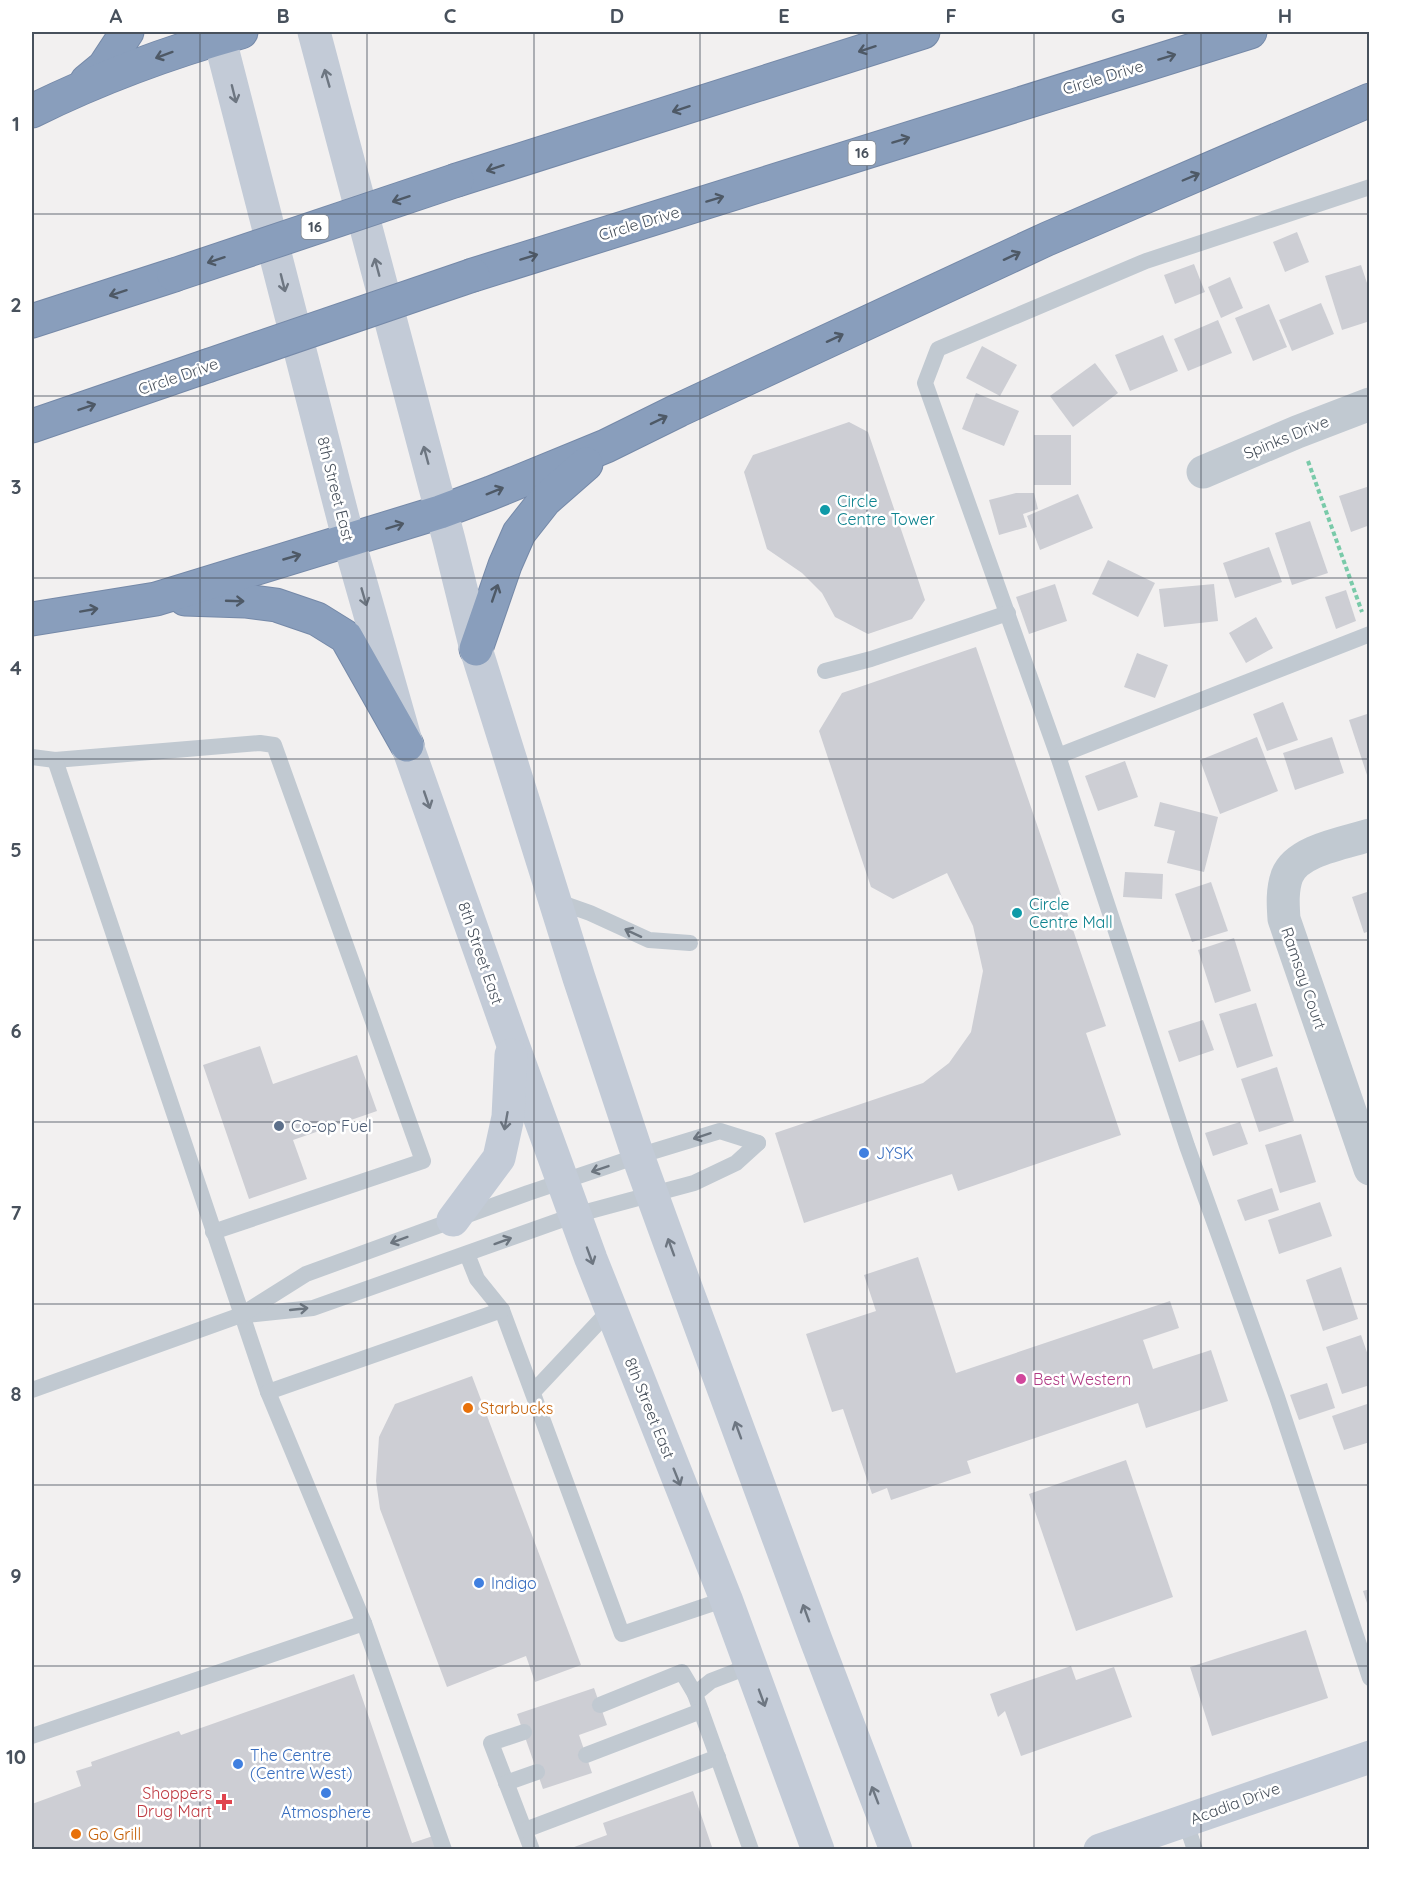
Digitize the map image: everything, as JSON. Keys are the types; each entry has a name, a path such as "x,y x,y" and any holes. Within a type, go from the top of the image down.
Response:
{"highway":[{"path":"78,88 104,67 127,32"},
{"name":"16","path":"32,321 457,180 923,32"},
{"name":"Circle Drive","path":"32,426 473,275 1250,32"},
{"path":"32,111 78,88 226,33"},
{"path":"32,619 156,598 440,512 606,446 1047,239 1370,100"},
{"path":"476,649 505,565 519,533 545,500 606,446"},
{"path":"156,598 245,601 276,605 317,619 346,637 407,745"}],"main road":[{"path":"314,32 476,649 579,978 638,1156 896,1850"},
{"name":"8th Street East","path":"226,33 349,540 407,745 610,1310 726,1599 817,1849"},
{"path":"453,1220 499,1158 508,1117 512,1042"},
{"name":"Acadia Drive","path":"1100,1850 1190,1835 1370,1757"}],"street":[{"name":"Spinks Drive","path":"1203,472 1370,404"},
{"name":"Ramsay Court","path":"1370,835 1305,856 1295,864 1287,876 1283,897 1284,919 1370,1169"}],"lane":[{"path":"1370,187 1146,261 938,348 925,383 1058,756 1187,1146 1276,1397 1370,1678"},
{"path":"825,671 871,659 1008,614"},
{"path":"1058,756 1367,627"},
{"path":"32,757 55,760 260,743 273,745 423,1161 213,1232"},
{"path":"55,760 268,1392 364,1623 444,1850"},
{"path":"556,901 590,913 649,940 690,943"},
{"path":"32,1390 241,1316 313,1308 575,1215 694,1183 736,1163 758,1143 720,1131 563,1181 306,1274 241,1316"},
{"path":"467,1254 477,1279 502,1310 622,1634 726,1599"},
{"path":"268,1392 502,1310"},
{"path":"533,1392 610,1310"},
{"path":"32,1736 364,1623"},
{"path":"695,1694 711,1681 750,1666"},
{"path":"600,1705 682,1672 695,1694 751,1850"},
{"path":"586,1755 701,1711"},
{"path":"524,1732 491,1743 532,1850"},
{"path":"525,1830 718,1757"},
{"path":"507,1783 537,1772"}],"path":[{"path":"1310,466 1367,627"}],"building":[{"path":"1297,232 1309,262 1285,272 1273,242"},
{"path":"1194,264 1205,292 1175,304 1164,275"},
{"path":"1361,265 1370,292 1370,321 1342,330 1325,276"},
{"path":"1230,277 1243,308 1221,318 1208,287"},
{"path":"1321,303 1334,334 1292,351 1279,320"},
{"path":"1269,304 1287,347 1253,361 1235,318"},
{"path":"1218,320 1232,353 1188,371 1174,339"},
{"path":"1163,335 1178,371 1130,391 1115,355"},
{"path":"982,346 1017,365 1000,396 966,378"},
{"path":"1095,363 1118,393 1073,427 1050,396"},
{"path":"976,393 1019,411 1004,446 962,429"},
{"name":"Circle Centre Tower","path":"849,422 868,432 925,600 912,619 868,634 835,617 822,593 802,573 767,549 744,472 753,455"},
{"path":"1034,435 1071,435 1071,485 1034,485"},
{"path":"1370,486 1370,525 1351,532 1339,496"},
{"path":"1016,493 1034,493 1038,509 1023,514 1027,527 999,535 989,500"},
{"path":"1078,494 1093,528 1040,550 1027,516"},
{"path":"1310,521 1328,573 1292,585 1275,533"},
{"path":"1269,547 1282,582 1235,598 1223,563"},
{"path":"1108,560 1155,583 1138,617 1092,594"},
{"path":"1055,584 1067,621 1029,634 1016,597"},
{"path":"1214,584 1218,621 1164,627 1159,589"},
{"path":"1346,590 1356,621 1336,629 1325,597"},
{"path":"1256,617 1273,648 1246,663 1229,633"},
{"name":"Circle Centre Mall","path":"976,647 1106,1026 1086,1033 1121,1135 958,1191 952,1174 804,1223 775,1133 923,1083 949,1063 971,1032 983,971 973,926 947,873 893,899 871,887 819,731 842,693"},
{"path":"1137,653 1168,665 1155,698 1124,687"},
{"path":"1283,702 1298,740 1267,751 1253,714"},
{"path":"1370,713 1370,774 1367,775 1349,720"},
{"path":"1257,737 1278,791 1220,814 1200,760"},
{"path":"1332,737 1344,773 1295,790 1283,753"},
{"path":"1125,761 1138,797 1098,811 1085,776"},
{"path":"1160,802 1218,817 1204,872 1167,863 1175,831 1154,826"},
{"path":"1125,872 1163,874 1162,899 1123,897"},
{"path":"1211,882 1228,931 1192,942 1175,894"},
{"path":"1370,891 1370,931 1364,933 1352,897"},
{"path":"1234,938 1251,991 1215,1003 1198,950"},
{"path":"1256,1003 1273,1056 1237,1068 1219,1014"},
{"path":"1203,1020 1214,1050 1179,1062 1168,1031"},
{"name":"Co-op Fuel","path":"260,1046 273,1084 357,1055 377,1111 293,1140 307,1179 249,1199 203,1065"},
{"path":"1277,1067 1294,1121 1259,1132 1241,1079"},
{"path":"1240,1122 1248,1144 1213,1156 1205,1133"},
{"path":"1301,1134 1316,1182 1280,1193 1265,1145"},
{"path":"1272,1188 1279,1210 1245,1221 1237,1200"},
{"path":"1320,1202 1332,1236 1279,1254 1268,1220"},
{"name":"Best Western","path":"918,1257 956,1373 1170,1301 1179,1328 1143,1340 1153,1369 1211,1350 1228,1401 1146,1428 1138,1403 967,1461 971,1473 891,1500 887,1488 872,1494 843,1409 832,1412 806,1334 876,1311 864,1275"},
{"path":"1341,1267 1358,1319 1323,1331 1306,1280"},
{"path":"1361,1335 1370,1361 1370,1385 1342,1394 1326,1347"},
{"name":"Indigo","path":"472,1376 581,1665 535,1682 526,1656 447,1687 380,1509 376,1481 379,1437 395,1404"},
{"path":"1327,1383 1335,1408 1299,1420 1290,1395"},
{"path":"1370,1403 1370,1442 1344,1450 1332,1416"},
{"path":"1126,1460 1173,1597 1076,1631 1029,1494"},
{"path":"1370,1589 1370,1609 1369,1609 1363,1591"},
{"path":"1306,1630 1328,1698 1212,1736 1190,1667"},
{"path":"1071,1666 1076,1680 1114,1667 1132,1717 1021,1756 1005,1711 998,1717 990,1694"},
{"name":"The Centre (Centre West)","path":"354,1674 412,1843 433,1836 437,1850 32,1850 32,1804 81,1786 76,1771 92,1766 91,1762 179,1731 181,1735"},
{"path":"594,1688 607,1725 579,1735 592,1773 543,1789 517,1714"},
{"path":"693,1791 713,1850 566,1850 607,1835 603,1823"}],"place":[{"name":"Circle Centre Tower","path":"825,510"},
{"name":"Circle Centre Mall","path":"1017,913"},
{"name":"Co-op Fuel","path":"279,1126"},
{"name":"JYSK","path":"864,1153"},
{"name":"Best Western","path":"1021,1379"},
{"name":"Starbucks","path":"468,1408"},
{"name":"Indigo","path":"479,1583"},
{"name":"The Centre (Centre West)","path":"238,1764"},
{"name":"Atmosphere","path":"326,1793"},
{"name":"Shoppers Drug Mart","path":"224,1802"},
{"name":"Go Grill","path":"76,1834"}]}
